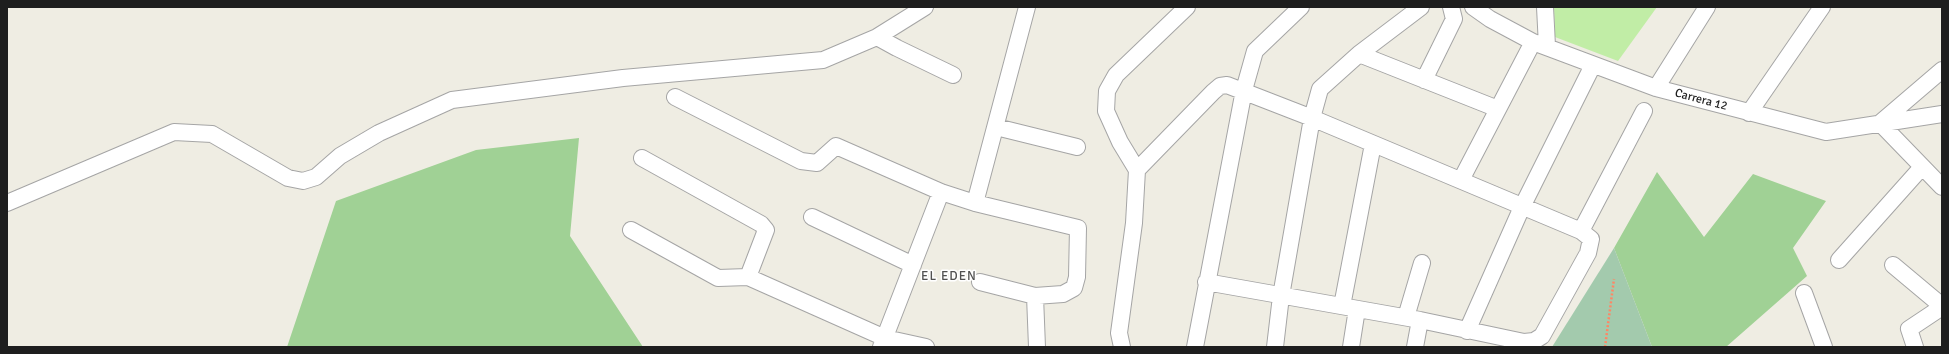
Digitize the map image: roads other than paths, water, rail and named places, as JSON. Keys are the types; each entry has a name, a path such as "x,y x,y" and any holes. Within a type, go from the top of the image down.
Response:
{"street":[{"path":"7,202 174,132 212,134 288,178 303,181 316,178 340,156 379,133 452,100 623,78 823,60 877,37 925,7"},
{"path":"975,203 1027,7"},
{"path":"1122,347 1119,333 1134,224 1137,170 1120,142 1106,111 1107,91 1116,75 1187,7"},
{"path":"1195,347 1206,282 1244,90 1255,51 1301,7"},
{"path":"1275,347 1281,296 1312,118 1320,89 1359,54 1421,7"},
{"path":"1424,80 1454,19 1451,7"},
{"name":"Carrera 12","path":"1473,7 1491,13 1540,44 1656,88 1826,132 1942,114"},
{"path":"1461,180 1498,109 1540,44 1545,7"},
{"path":"1656,88 1707,7"},
{"path":"1749,113 1822,7"},
{"path":"877,37 953,76"},
{"path":"1359,54 1498,109"},
{"path":"1467,331 1522,207 1592,64"},
{"path":"1942,70 1880,123 1942,187"},
{"path":"1137,170 1220,86 1227,85 1244,90 1461,180 1581,231 1591,239 1588,252 1542,336 1534,341 1524,342 1413,319 1206,282"},
{"path":"675,96 801,161 817,163 836,146 941,192 975,203 1078,228 1077,277 1074,288 1063,294 1035,296 980,282"},
{"path":"1581,231 1644,111"},
{"path":"996,127 1077,147"},
{"path":"1351,347 1350,308 1373,144"},
{"path":"642,158 761,224 766,230 748,277"},
{"path":"1839,260 1922,167"},
{"path":"883,343 941,192"},
{"path":"812,217 913,265"},
{"path":"631,230 718,278 748,277 883,343 926,347"},
{"path":"1415,347 1413,319 1422,263"},
{"path":"1894,265 1942,306 1909,329 1915,347"},
{"path":"1804,293 1824,347"},
{"path":"1035,296 1037,347"}],"district":[{"name":"EL EDEN","path":"949,277"}]}
